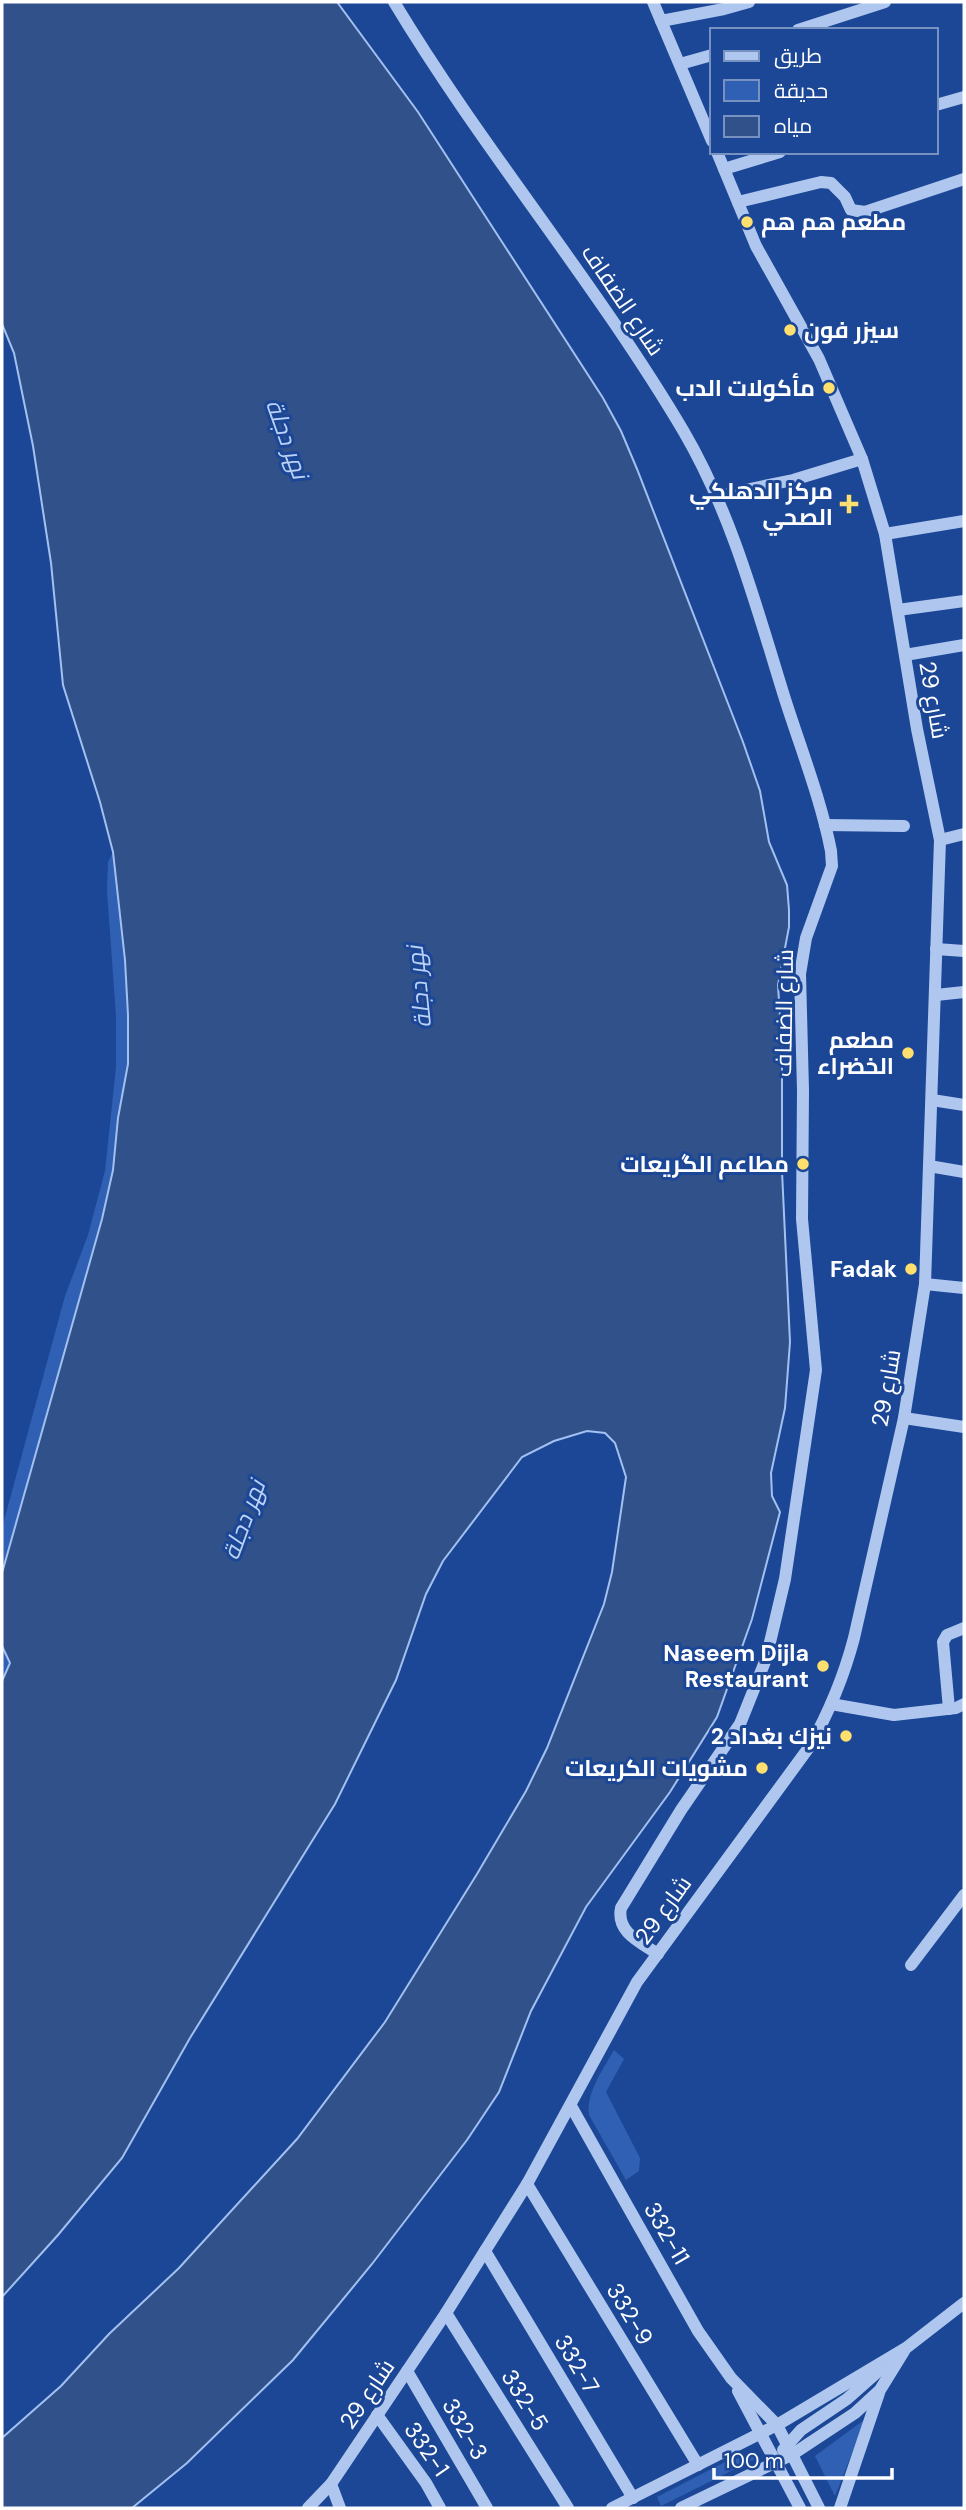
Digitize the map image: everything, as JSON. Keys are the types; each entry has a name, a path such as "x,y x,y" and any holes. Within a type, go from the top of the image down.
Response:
{"street":[{"name":"شارع الضفاف","path":"394,2 475,125 611,317 685,434 716,496 753,598 831,851 832,866 806,938 800,974 802,1219 816,1370 785,1579 766,1659 740,1724 681,1810 621,1908 621,1926 657,1954"},
{"path":"653,2 707,117"},
{"path":"661,21 749,2"},
{"path":"805,28 886,2"},
{"path":"680,64 710,56"},
{"path":"938,104 964,97"},
{"name":"شارع 29","path":"309,2508 331,2484 446,2314 527,2184 626,1999 810,1746 846,1667 904,1418 925,1284 940,839 885,534 862,459 819,359 756,246 718,154"},
{"path":"724,169 773,154"},
{"path":"738,202 821,182 831,183 845,197 851,210 866,212 964,179"},
{"path":"716,496 793,480 862,459"},
{"path":"885,534 964,521"},
{"path":"898,610 964,601"},
{"path":"905,655 964,645"},
{"path":"825,825 904,826"},
{"path":"940,839 964,834"},
{"path":"936,949 964,951"},
{"path":"936,995 964,992"},
{"path":"932,1100 964,1105"},
{"path":"929,1166 964,1172"},
{"path":"925,1284 964,1288"},
{"path":"904,1418 964,1427"},
{"path":"831,1704 894,1715 958,1710 943,1642 947,1636 964,1628"},
{"path":"911,1965 964,1895"},
{"name":"332-11","path":"571,2106 698,2331 731,2378 800,2508"},
{"name":"332-9","path":"527,2184 698,2465"},
{"name":"332-7","path":"485,2251 633,2498"},
{"path":"790,2449 801,2430 847,2399 964,2303"},
{"name":"332-5","path":"446,2314 568,2508"},
{"path":"612,2508 777,2425 906,2348"},
{"path":"840,2508 880,2390 906,2348"},
{"name":"332-3","path":"407,2371 487,2508"},
{"name":"332-11","path":"731,2378 777,2425 819,2508"},
{"path":"682,2508 776,2462 790,2449 855,2413 880,2390"},
{"name":"332-1","path":"377,2416 426,2483 440,2508"},
{"path":"331,2484 340,2508"},
{"path":"682,2508 688,2508"}],"green space":[{"path":"2,299 141,852 125,1132 2,1711 2,1528 65,1296 88,1235 105,1171 116,1067 116,1016 107,891 108,862 113,852 100,802 51,563 33,446 14,353 2,324"},
{"path":"614,2050 624,2059 606,2092 640,2158 639,2171 626,2180 589,2115 593,2090"},
{"path":"864,2420 864,2423 835,2496 815,2456"},
{"path":"758,2453 759,2457 661,2506 657,2497 727,2461"}],"water":[{"name":"نهر دجلة","path":"2,2 337,2 418,112 603,398 621,431 743,742 760,791 769,842 787,885 789,910 789,927 778,985 782,1048 782,1171 790,1342 785,1408 771,1473 772,1496 780,1512 752,1619 717,1717 670,1792 586,1907 531,2011 499,2092 467,2140 372,2264 293,2360 187,2463 132,2508 2,2508 2,2438 61,2386 109,2334 179,2268 297,2139 385,2022 477,1874 526,1791 547,1748 604,1604 612,1572 626,1477 615,1443 605,1433 587,1431 554,1441 522,1457 443,1561 426,1594 396,1680 335,1804 190,2038 122,2158 2,2297 2,1681 10,1663 2,1646 2,1573 102,1219 113,1170 118,1118 128,1064 128,1015 113,852 63,685 51,563 33,446 14,353 2,324"}],"place":[{"name":"مطعم هم هم","path":"747,222"},
{"name":"سيزر فون","path":"790,330"},
{"name":"مأكولات الدب","path":"829,388"},
{"name":"مركز الدهلكي الصحي","path":"849,504"},
{"name":"مطعم الخضراء","path":"908,1053"},
{"name":"مطاعم الگريعات","path":"803,1164"},
{"name":"Fadak","path":"911,1269"},
{"name":"Naseem Dijla Restaurant","path":"823,1666"},
{"name":"نيزك بغداد 2","path":"846,1736"},
{"name":"مشويات الكريعات","path":"762,1768"}]}
